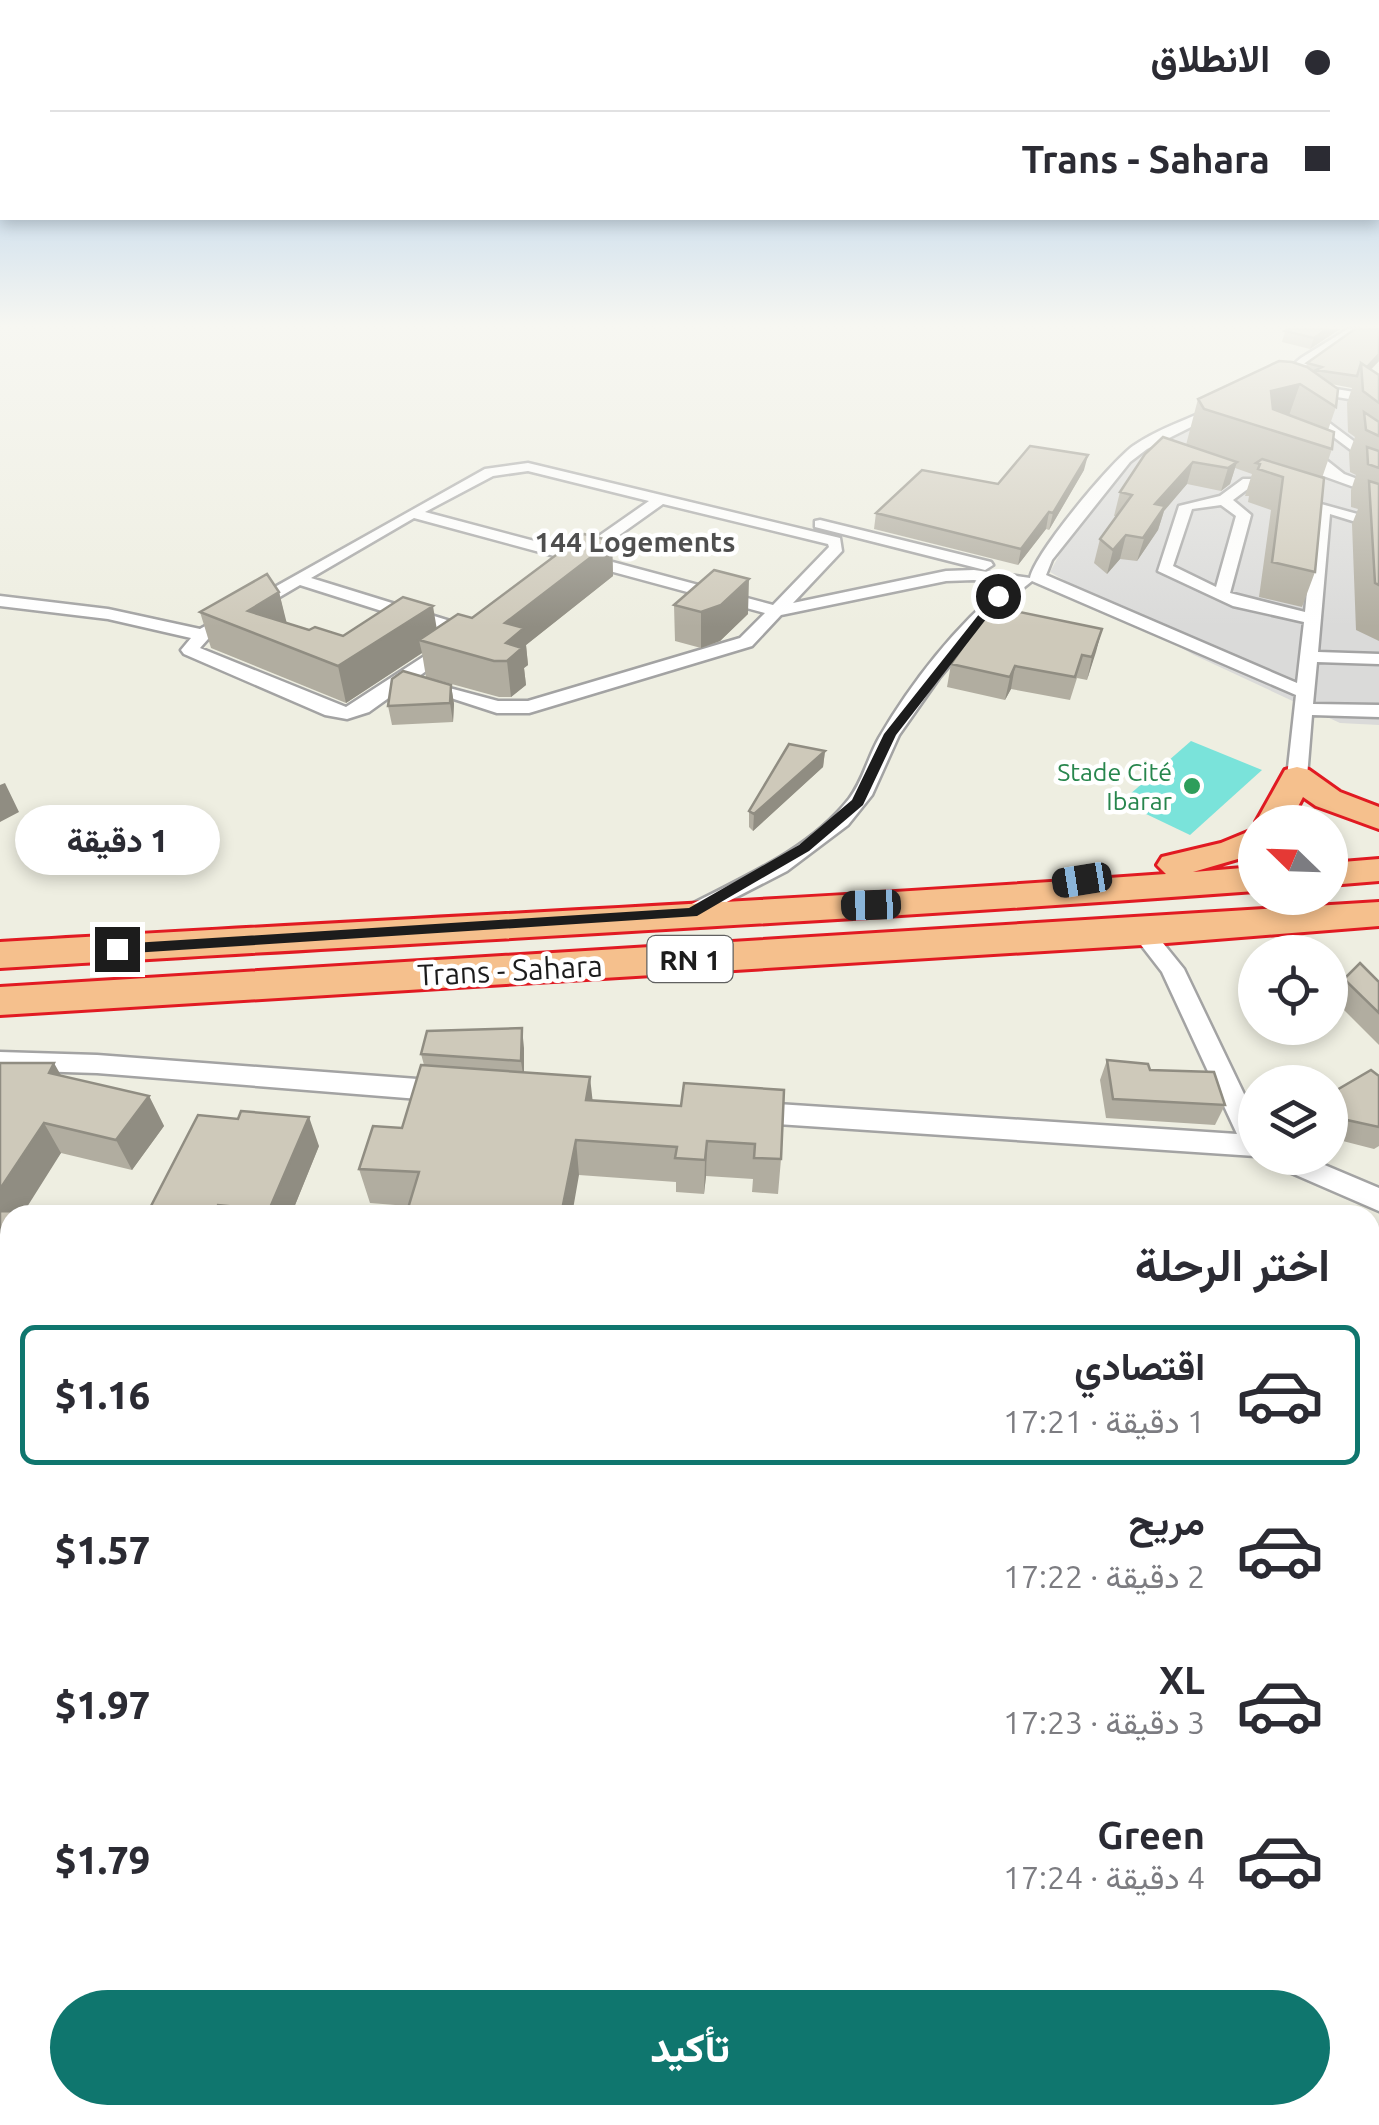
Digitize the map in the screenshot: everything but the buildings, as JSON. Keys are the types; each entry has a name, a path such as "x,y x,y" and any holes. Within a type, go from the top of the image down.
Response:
{"highway":[{"path":"1282,805 1297,777 1328,798 1379,819"},
{"path":"1348,834 1379,830"},
{"name":"Trans - Sahara","path":"0,955 692,913 942,902 1238,857"},
{"path":"1348,873 1379,870"},
{"name":"Trans - Sahara","path":"0,1001 1142,932 1379,914"}],"street":[{"path":"692,913 804,848 858,802 890,734 998,596 1033,581 1112,472 1142,446 1180,428"},
{"path":"1329,428 1379,467"},
{"path":"1286,435 1340,478"},
{"path":"1142,446 1160,452"},
{"path":"1285,457 1379,492"},
{"path":"298,579 478,628 363,708 347,713 332,712 190,650 202,635 298,579 412,513 506,467 528,467 835,541 837,548 746,642 529,708 497,708 404,680"},
{"path":"1230,476 1267,488"},
{"path":"1248,482 1224,500 1186,506 1164,566 1172,575 1221,596 1266,611 1312,619"},
{"path":"1286,494 1379,524"},
{"path":"570,564 661,499"},
{"path":"1221,596 1244,515 1224,500"},
{"path":"1297,777 1323,507"},
{"path":"412,513 570,564 778,610 946,576 974,574 1033,581"},
{"path":"746,518 790,517 1033,581 1303,700 1379,712"},
{"path":"0,601 108,614 202,635"},
{"path":"1309,657 1379,659"},
{"path":"1142,932 1172,969 1238,1109"},
{"path":"0,1061 97,1064 474,1093"},
{"path":"728,1110 1238,1144"},
{"path":"1321,1175 1379,1200"}],"shaded area":[{"path":"1182,428 1379,428 1379,725 1340,723 1194,655 1050,572 1085,508 1142,446"},
{"name":"Stade Cité Ibarar","path":"1191,741 1262,770 1190,835 1121,802"}],"place":[{"name":"Stade Cité Ibarar","path":"1192,786"}],"district":[{"name":"144 Logements","path":"635,541"}],"route":[{"path":"117,949 692,913 804,848 858,802 890,734 998,596"}]}
